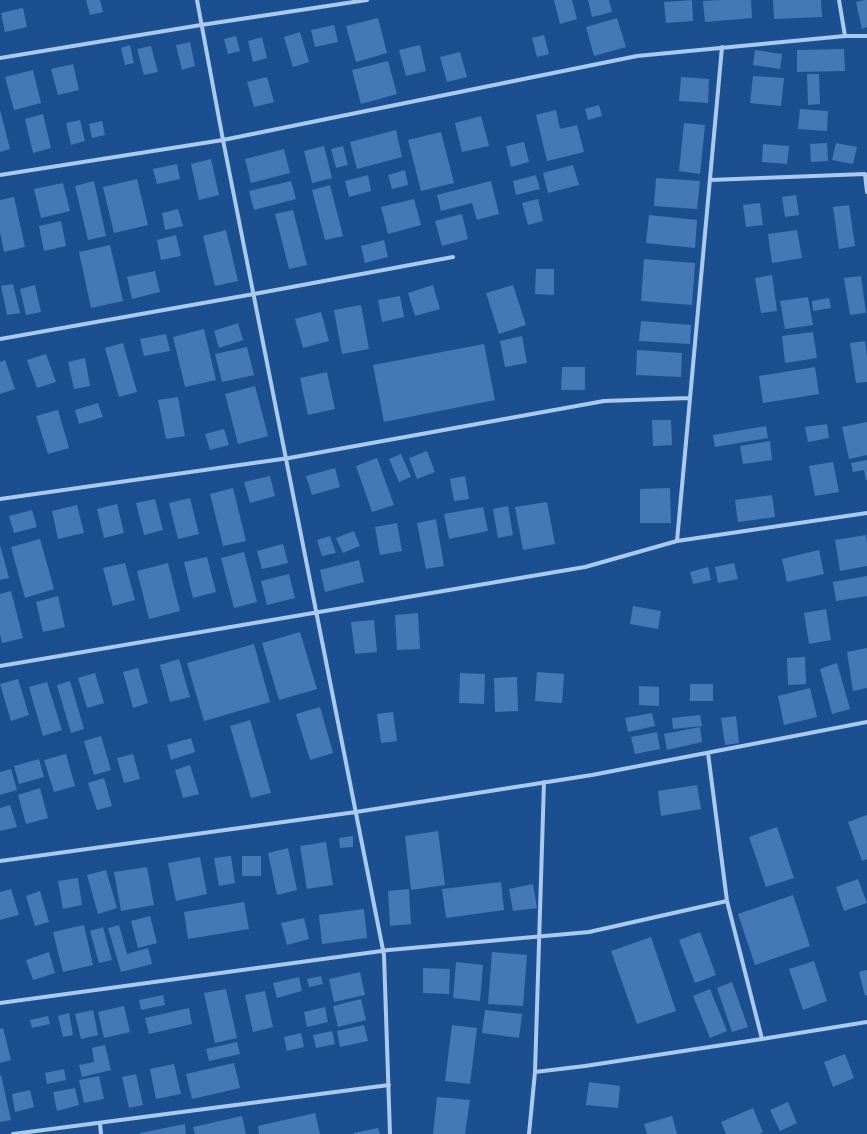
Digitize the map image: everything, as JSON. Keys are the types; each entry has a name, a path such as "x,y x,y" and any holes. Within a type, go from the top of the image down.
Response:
{"street":[{"path":"197,0 384,955 390,1134"},
{"path":"0,58 201,25 367,0"},
{"path":"839,0 844,36"},
{"path":"0,175 224,140 637,56 844,36 867,36"},
{"path":"677,541 722,47"},
{"path":"710,180 865,174 867,192"},
{"path":"0,339 453,258"},
{"path":"0,499 286,458 604,401 690,398"},
{"path":"0,666 585,567 677,541 867,513"},
{"path":"0,861 356,812 592,775 867,722"},
{"path":"708,753 727,901 762,1039"},
{"path":"529,1134 535,1072 544,782"},
{"path":"0,1004 383,951 589,932 727,901"},
{"path":"535,1072 585,1066 867,1022"},
{"path":"13,1134 389,1085"},
{"path":"100,1122 101,1134"}],"building":[{"path":"86,0 100,0 103,12 90,15"},
{"path":"554,0 572,0 577,19 560,24"},
{"path":"588,0 609,0 612,12 592,17"},
{"path":"692,0 693,21 666,23 664,2"},
{"path":"751,0 752,18 705,22 703,1"},
{"path":"773,0 821,0 822,17 774,19"},
{"path":"867,0 867,27 862,29 856,2"},
{"path":"23,8 27,27 5,32 1,13"},
{"path":"378,18 387,53 356,62 346,26"},
{"path":"617,18 626,47 594,56 586,27"},
{"path":"334,25 338,42 315,47 311,30"},
{"path":"300,32 309,62 293,67 284,37"},
{"path":"544,35 549,54 537,57 532,38"},
{"path":"236,36 240,51 228,54 224,39"},
{"path":"262,37 267,58 253,62 248,41"},
{"path":"190,42 195,66 182,70 176,45"},
{"path":"130,45 134,63 125,65 121,48"},
{"path":"420,45 426,71 406,76 399,50"},
{"path":"151,46 158,72 144,75 137,49"},
{"path":"844,49 845,71 797,72 797,50"},
{"path":"755,50 782,54 780,69 753,65"},
{"path":"460,52 467,77 447,82 440,57"},
{"path":"388,61 397,94 361,104 352,70"},
{"path":"73,64 79,90 58,95 51,69"},
{"path":"33,70 41,103 14,110 5,77"},
{"path":"807,74 819,74 820,104 808,105"},
{"path":"753,76 784,78 781,106 750,103"},
{"path":"267,77 274,102 254,107 247,82"},
{"path":"681,77 709,79 708,103 679,101"},
{"path":"599,105 602,116 588,120 585,109"},
{"path":"800,109 828,111 827,131 798,129"},
{"path":"0,110 10,149 0,152"},
{"path":"556,110 560,129 577,125 584,152 547,161 536,115"},
{"path":"43,114 51,148 33,153 25,119"},
{"path":"481,116 489,146 462,152 455,123"},
{"path":"80,120 85,141 71,145 66,123"},
{"path":"102,121 105,135 92,138 89,124"},
{"path":"684,123 705,125 700,174 679,171"},
{"path":"396,130 402,157 357,169 350,142"},
{"path":"441,132 454,183 421,191 408,140"},
{"path":"524,142 529,162 511,167 506,146"},
{"path":"827,143 828,161 811,162 810,144"},
{"path":"836,143 857,147 853,164 832,160"},
{"path":"763,144 789,146 787,164 762,162"},
{"path":"324,146 332,178 312,183 304,151"},
{"path":"343,146 348,165 336,168 331,149"},
{"path":"284,149 290,173 251,183 245,159"},
{"path":"211,159 219,195 199,200 191,164"},
{"path":"177,164 180,179 157,184 153,169"},
{"path":"573,165 579,185 548,193 543,173"},
{"path":"405,170 408,185 392,189 388,175"},
{"path":"368,175 371,191 349,197 345,181"},
{"path":"536,175 540,189 516,195 513,181"},
{"path":"656,178 700,181 697,209 654,206"},
{"path":"137,179 148,225 114,233 103,187"},
{"path":"94,181 106,236 88,240 75,186"},
{"path":"291,181 296,199 254,210 249,191"},
{"path":"491,181 499,214 477,220 472,203 441,211 437,195"},
{"path":"63,183 70,211 41,218 34,189"},
{"path":"330,185 343,236 325,240 312,190"},
{"path":"796,195 799,215 785,217 782,197"},
{"path":"14,197 25,247 4,252 0,232 0,200"},
{"path":"414,199 421,225 388,234 381,207"},
{"path":"538,199 543,221 528,225 522,203"},
{"path":"760,203 763,225 746,227 743,205"},
{"path":"849,205 855,246 839,249 833,207"},
{"path":"178,209 183,226 165,230 162,213"},
{"path":"293,210 307,265 289,269 275,214"},
{"path":"462,214 468,239 442,246 435,221"},
{"path":"649,215 697,220 695,248 646,243"},
{"path":"61,221 66,246 44,251 39,226"},
{"path":"226,230 238,281 215,286 203,236"},
{"path":"797,230 802,258 772,263 768,234"},
{"path":"176,235 181,256 161,260 157,240"},
{"path":"384,240 388,257 365,263 361,246"},
{"path":"110,245 123,301 91,308 79,252"},
{"path":"644,259 695,263 692,305 641,301"},
{"path":"536,269 554,269 554,295 535,294"},
{"path":"155,271 160,292 132,299 127,277"},
{"path":"772,275 777,311 761,313 755,278"},
{"path":"861,276 866,313 850,315 844,278"},
{"path":"13,284 20,313 7,315 1,286"},
{"path":"35,285 41,312 26,315 20,289"},
{"path":"433,285 440,309 415,316 408,293"},
{"path":"513,285 526,325 499,334 486,293"},
{"path":"400,296 404,317 382,322 378,300"},
{"path":"808,297 813,325 785,329 780,301"},
{"path":"829,298 831,308 813,311 812,301"},
{"path":"361,305 369,349 342,354 334,310"},
{"path":"321,312 329,341 303,348 295,319"},
{"path":"641,321 691,325 690,344 639,341"},
{"path":"238,323 243,340 219,348 214,331"},
{"path":"204,329 216,380 185,387 173,337"},
{"path":"813,332 817,358 785,363 782,336"},
{"path":"166,334 170,351 144,356 140,339"},
{"path":"522,336 527,363 505,367 500,341"},
{"path":"865,341 867,357 867,382 856,383 850,343"},
{"path":"123,343 137,392 119,397 105,348"},
{"path":"484,344 495,400 384,422 373,365"},
{"path":"247,347 254,375 222,382 215,354"},
{"path":"637,350 682,353 681,377 636,375"},
{"path":"46,354 56,382 37,388 27,360"},
{"path":"85,358 90,386 74,389 68,362"},
{"path":"5,360 15,389 0,394 0,362"},
{"path":"562,367 585,367 585,390 561,390"},
{"path":"815,367 819,394 763,403 759,376"},
{"path":"327,372 335,409 308,415 300,378"},
{"path":"255,386 268,436 238,444 225,394"},
{"path":"178,397 185,436 166,439 158,400"},
{"path":"98,403 103,417 79,424 75,410"},
{"path":"58,410 69,448 48,454 36,416"},
{"path":"652,420 671,420 672,445 653,446"},
{"path":"867,422 867,455 849,459 842,427"},
{"path":"827,424 829,438 808,442 805,427"},
{"path":"766,426 768,438 715,447 713,435"},
{"path":"224,429 229,445 210,450 205,434"},
{"path":"770,441 772,460 743,464 740,446"},
{"path":"427,451 435,472 417,479 409,458"},
{"path":"401,454 411,477 399,482 389,459"},
{"path":"377,458 394,505 372,512 356,466"},
{"path":"867,460 866,480 864,470 853,472 851,463"},
{"path":"833,462 839,492 815,496 809,466"},
{"path":"335,468 340,487 312,495 306,476"},
{"path":"270,476 275,496 250,503 244,482"},
{"path":"465,476 469,499 454,501 450,479"},
{"path":"233,488 246,541 223,546 210,494"},
{"path":"670,488 671,523 640,523 640,489"},
{"path":"772,495 775,517 738,522 735,500"},
{"path":"190,498 199,534 178,539 169,503"},
{"path":"155,499 163,530 144,535 136,503"},
{"path":"547,502 555,544 523,550 515,507"},
{"path":"117,504 124,533 104,538 97,509"},
{"path":"77,505 84,533 58,539 52,511"},
{"path":"508,506 513,535 498,538 493,509"},
{"path":"483,507 488,531 449,539 444,514"},
{"path":"32,510 37,527 14,533 9,516"},
{"path":"436,519 444,566 426,569 417,523"},
{"path":"397,523 402,551 380,555 375,527"},
{"path":"354,531 360,546 343,553 336,538"},
{"path":"866,535 867,566 840,571 835,540"},
{"path":"330,536 336,553 322,556 317,540"},
{"path":"40,539 54,589 25,598 11,547"},
{"path":"283,544 288,563 262,569 257,551"},
{"path":"0,545 9,578 0,580"},
{"path":"819,550 824,574 787,582 782,559"},
{"path":"244,552 257,602 234,608 221,558"},
{"path":"207,557 216,592 193,598 184,562"},
{"path":"359,560 364,582 325,592 320,570"},
{"path":"125,563 135,600 113,606 103,568"},
{"path":"168,563 180,611 149,619 137,571"},
{"path":"734,563 738,579 718,583 715,567"},
{"path":"708,567 711,580 693,584 690,572"},
{"path":"289,574 295,598 267,605 261,581"},
{"path":"867,576 867,596 836,601 833,582"},
{"path":"11,591 23,638 2,643 0,634 0,594"},
{"path":"58,596 65,627 43,632 36,602"},
{"path":"633,606 661,611 658,629 630,624"},
{"path":"826,609 831,640 809,644 804,613"},
{"path":"418,613 420,649 397,650 395,615"},
{"path":"374,620 377,652 355,654 351,622"},
{"path":"300,632 317,689 279,700 262,643"},
{"path":"254,644 270,702 204,721 187,663"},
{"path":"867,648 867,688 853,691 847,652"},
{"path":"805,657 806,684 788,685 787,658"},
{"path":"179,659 190,697 170,702 160,665"},
{"path":"837,663 850,709 832,714 820,669"},
{"path":"138,668 148,703 133,708 123,672"},
{"path":"537,672 564,674 562,703 535,701"},
{"path":"95,673 104,703 87,708 78,678"},
{"path":"460,673 485,674 484,704 459,703"},
{"path":"517,677 518,711 495,712 494,678"},
{"path":"18,679 29,715 11,721 0,684"},
{"path":"70,681 84,729 71,733 57,685"},
{"path":"47,682 62,730 43,736 29,687"},
{"path":"690,684 713,684 713,701 690,701"},
{"path":"639,686 659,687 659,706 639,705"},
{"path":"810,688 817,717 784,725 778,696"},
{"path":"320,707 333,753 310,760 296,714"},
{"path":"393,712 397,741 381,743 377,714"},
{"path":"652,713 655,726 628,732 625,718"},
{"path":"700,715 702,726 673,729 672,718"},
{"path":"736,716 739,743 725,745 721,718"},
{"path":"250,720 271,793 251,798 230,726"},
{"path":"700,727 702,742 667,750 664,734"},
{"path":"657,732 660,749 635,754 631,737"},
{"path":"101,736 111,770 94,775 84,741"},
{"path":"191,738 195,752 171,760 167,745"},
{"path":"66,754 75,786 54,792 44,760"},
{"path":"133,754 140,779 124,783 117,758"},
{"path":"39,759 44,777 19,784 14,766"},
{"path":"190,765 199,794 183,798 175,770"},
{"path":"11,769 17,790 0,795 0,772"},
{"path":"104,778 112,806 97,810 88,783"},
{"path":"697,785 701,809 661,816 658,791"},
{"path":"40,788 48,818 26,824 18,795"},
{"path":"10,805 17,827 0,831 0,808"},
{"path":"867,815 867,859 862,861 848,822"},
{"path":"777,827 794,878 766,887 749,837"},
{"path":"438,831 445,885 411,890 405,836"},
{"path":"353,836 353,847 340,848 339,838"},
{"path":"326,842 333,885 307,889 300,846"},
{"path":"288,848 297,890 277,895 268,853"},
{"path":"231,856 235,883 219,886 214,858"},
{"path":"242,856 261,856 261,876 242,876"},
{"path":"200,857 207,894 176,901 168,863"},
{"path":"147,867 154,905 121,911 114,872"},
{"path":"106,870 117,908 98,914 87,875"},
{"path":"78,878 82,905 63,909 58,881"},
{"path":"858,879 867,903 844,911 836,887"},
{"path":"501,882 504,910 446,918 442,889"},
{"path":"533,884 537,908 513,911 509,889"},
{"path":"11,889 19,915 0,920 0,892"},
{"path":"409,889 411,924 390,926 388,891"},
{"path":"40,891 49,922 35,926 26,896"},
{"path":"793,895 810,946 755,965 738,914"},
{"path":"244,902 249,929 188,939 184,912"},
{"path":"364,909 367,938 322,944 319,915"},
{"path":"150,916 157,943 138,948 131,921"},
{"path":"304,918 309,939 287,945 281,923"},
{"path":"84,925 93,965 63,972 53,932"},
{"path":"119,925 127,954 148,948 152,964 121,972 108,928"},
{"path":"103,927 112,960 99,963 90,931"},
{"path":"700,932 716,975 695,983 679,940"},
{"path":"651,937 676,1011 637,1024 611,951"},
{"path":"49,952 55,973 33,980 26,960"},
{"path":"492,952 527,955 523,1006 488,1004"},
{"path":"814,961 827,1001 803,1010 789,969"},
{"path":"456,962 483,965 480,1001 453,998"},
{"path":"423,968 450,969 449,994 423,993"},
{"path":"867,970 867,995 865,996 859,972"},
{"path":"360,972 365,995 334,1002 329,979"},
{"path":"321,976 323,984 309,987 307,979"},
{"path":"299,977 302,991 277,998 273,983"},
{"path":"732,982 748,1027 732,1032 717,988"},
{"path":"226,989 237,1038 215,1043 204,993"},
{"path":"710,989 727,1031 710,1038 693,996"},
{"path":"265,991 273,1027 253,1032 245,995"},
{"path":"163,995 165,1005 141,1010 139,1000"},
{"path":"361,999 366,1020 338,1027 333,1006"},
{"path":"124,1006 130,1032 104,1038 98,1012"},
{"path":"325,1007 328,1022 307,1027 304,1012"},
{"path":"189,1008 192,1024 149,1034 145,1018"},
{"path":"93,1010 98,1035 81,1039 75,1014"},
{"path":"485,1010 522,1014 519,1038 482,1033"},
{"path":"69,1013 73,1035 63,1037 58,1016"},
{"path":"48,1016 50,1024 32,1028 30,1020"},
{"path":"364,1025 368,1041 340,1047 337,1031"},
{"path":"452,1025 477,1028 470,1084 445,1081"},
{"path":"3,1028 11,1060 0,1063 0,1029"},
{"path":"332,1031 335,1044 316,1048 313,1035"},
{"path":"301,1033 304,1047 287,1051 284,1037"},
{"path":"237,1042 240,1054 209,1061 206,1049"},
{"path":"105,1045 111,1070 82,1077 79,1065 94,1062 92,1048"},
{"path":"845,1054 854,1078 833,1087 824,1062"},
{"path":"234,1063 240,1088 192,1099 186,1074"},
{"path":"174,1064 181,1094 156,1099 150,1069"},
{"path":"64,1069 66,1080 47,1084 45,1073"},
{"path":"136,1074 143,1105 129,1108 122,1077"},
{"path":"1,1075 11,1120 0,1122 0,1076"},
{"path":"99,1076 104,1099 84,1103 79,1080"},
{"path":"589,1082 620,1086 618,1108 586,1105"},
{"path":"75,1088 79,1105 57,1111 53,1092"},
{"path":"30,1090 34,1107 15,1112 12,1094"},
{"path":"437,1097 470,1100 465,1134 433,1134"},
{"path":"788,1102 797,1123 780,1131 770,1110"},
{"path":"753,1108 763,1132 759,1134 726,1134 721,1122"},
{"path":"315,1113 320,1134 259,1134 258,1126"},
{"path":"242,1116 246,1134 195,1134 193,1127"},
{"path":"672,1116 677,1134 647,1134 644,1124"},
{"path":"185,1124 186,1134 140,1134 140,1133"},
{"path":"378,1128 380,1134 354,1134 354,1133"}]}
